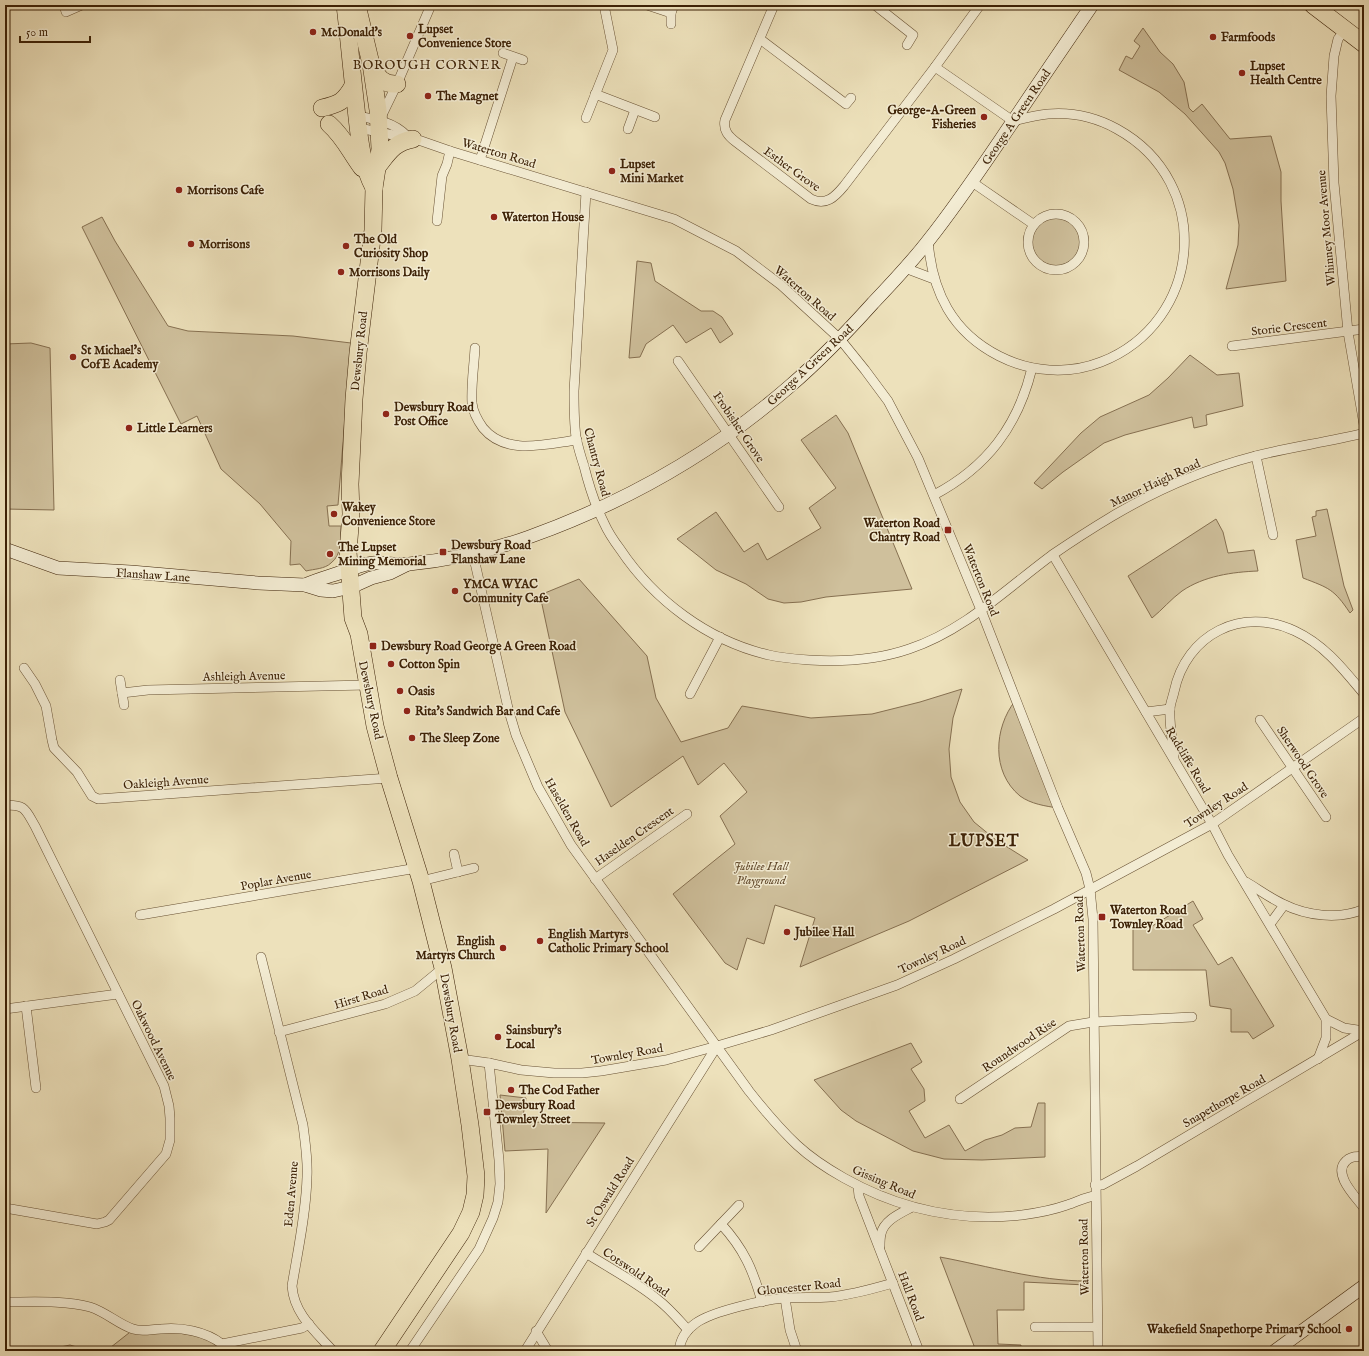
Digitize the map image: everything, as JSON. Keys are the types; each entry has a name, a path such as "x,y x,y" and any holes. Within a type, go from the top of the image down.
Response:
{"highway":[{"name":"Dewsbury Road","path":"345,5 353,86 368,124 363,159 373,177 373,230 358,353 350,484 351,514 358,536 353,618 359,634 367,686 389,778 419,875 443,968 460,1059 476,1176 475,1195 471,1212 461,1234 382,1351"},
{"path":"358,5 371,64 383,82 397,84"},
{"path":"1313,5 1364,44"},
{"path":"368,124 365,88 371,64"},
{"path":"322,108 333,106 344,100 353,86"},
{"path":"329,124 338,132 354,156 373,177 398,144 410,138"}],"main road":[{"name":"George A Green Road","path":"355,576 384,563 406,565 473,554 530,537 598,509 635,491 688,461 729,434 791,385 840,339 905,268 972,182 1092,5"},
{"name":"Flanshaw Lane","path":"5,549 58,568 131,572 258,583 305,585 321,590 333,590 355,576"},
{"path":"1275,1351 1364,1286"}],"street":[{"path":"64,5 66,12 82,5"},
{"path":"368,124 397,84 431,5"},
{"path":"586,118 613,50 604,5"},
{"path":"647,5 673,9 671,24"},
{"name":"Esther Grove","path":"774,5 725,120 725,129 729,137 817,202 824,202 838,194 936,67 980,5"},
{"path":"875,5 913,35 907,45"},
{"name":"Whinney Moor Avenue","path":"1345,30 1338,39 1334,56 1331,96 1334,183 1348,332 1364,425"},
{"path":"760,39 846,104 851,98"},
{"path":"503,54 522,60"},
{"path":"480,160 513,57"},
{"path":"928,240 929,260 934,280 942,301 955,320 970,337 989,351 1010,362 1032,368 1066,370 1093,365 1113,357 1147,333 1160,318 1171,300 1179,280 1182,267 1185,239 1177,199 1168,180 1157,162 1143,147 1126,134 1108,124 1089,118 1068,114 1031,116 1013,121 936,67"},
{"path":"595,94 655,117"},
{"path":"628,130 635,110"},
{"name":"Waterton Road","path":"368,124 400,129 410,138 674,219 736,251 781,285 840,339 866,370 888,401 918,458 934,495 981,610 1055,801 1086,873 1090,889 1093,919 1095,1196 1098,1351"},
{"path":"437,221 442,176 450,151"},
{"path":"972,182 1033,224"},
{"name":"Chantry Road","path":"586,192 574,392 576,440 592,494 604,524 631,566 655,592 692,622 745,648 769,655 787,658 834,661 889,655 910,649 952,630 981,610"},
{"path":"1054,213 1066,215 1076,222 1083,232 1084,243 1082,255 1074,264 1064,270 1052,271 1040,266 1032,258 1028,247 1028,235 1033,224 1043,217 1054,213"},
{"path":"905,268 934,280"},
{"name":"Storie Crescent","path":"1232,346 1364,329"},
{"path":"474,348 472,404 476,419 486,431 496,439 508,445 522,446 576,440"},
{"name":"Frobisher Grove","path":"678,361 779,507"},
{"path":"934,495 949,487 975,468 998,443 1008,430 1018,410 1028,384 1032,368"},
{"name":"Manor Haigh Road","path":"981,610 1053,555 1111,517 1189,477 1256,456 1364,433"},
{"path":"1256,456 1273,535"},
{"name":"Haselden Road","path":"473,554 501,680 516,735 538,787 571,845 717,1046"},
{"name":"Radcliffe Road","path":"1053,555 1212,824 1228,855 1326,1019"},
{"path":"1174,761 1170,709 1177,678 1192,652 1201,642 1211,634 1228,627 1243,623 1261,622 1295,631 1313,641 1327,652 1364,694"},
{"path":"690,694 720,637"},
{"name":"Oakleigh Avenue","path":"24,668 35,684 46,706 54,748 77,772 92,796 98,798 389,778"},
{"path":"120,680 124,705"},
{"name":"Ashleigh Avenue","path":"122,692 148,690 367,686"},
{"path":"1146,712 1170,709"},
{"name":"Townley Road","path":"460,1059 554,1073 582,1073 666,1060 771,1030 897,985 1054,909 1212,824 1364,718"},
{"name":"Sherwood Grove","path":"1260,720 1326,817"},
{"name":"Oakwood Avenue","path":"5,805 18,805 23,807 27,812 164,1086 169,1106 170,1118 170,1140 166,1154 109,1220 97,1224 5,1208"},
{"name":"Haselden Crescent","path":"595,879 687,814"},
{"path":"454,854 458,872"},
{"name":"Poplar Avenue","path":"140,915 419,875 458,872 474,868"},
{"path":"1244,881 1284,905 1310,913 1336,916 1356,913 1364,909"},
{"path":"1270,924 1284,905"},
{"name":"Eden Avenue","path":"261,957 303,1125 306,1153 307,1177 305,1200 292,1286 295,1304 309,1324 333,1351"},
{"name":"Hirst Road","path":"279,1032 386,1004 415,991 443,968"},
{"path":"5,1009 118,994"},
{"path":"26,1006 36,1088"},
{"name":"Roundwood Rise","path":"960,1099 1069,1026 1093,1022 1192,1017"},
{"path":"1318,1060 1326,1038 1326,1019 1344,1028 1364,1031"},
{"name":"Snapethorpe Road","path":"1095,1186 1102,1185 1138,1166 1318,1060 1364,1031"},
{"name":"Gissing Road","path":"717,1046 774,1122 798,1146 828,1169 858,1186 912,1207 946,1214 971,1217 1000,1217 1047,1210 1067,1205 1087,1196 1095,1196"},
{"name":"St Oswald Road","path":"524,1351 717,1046"},
{"path":"410,1351 479,1249 493,1218 498,1202 500,1184 499,1160 489,1063"},
{"path":"1364,1157 1359,1156 1348,1158 1343,1163 1341,1169 1343,1180 1364,1208"},
{"name":"Hall Road","path":"858,1186 859,1196 919,1351"},
{"path":"699,1247 739,1205"},
{"path":"879,1250 881,1233 888,1222 898,1214 912,1207"},
{"path":"721,1224 738,1245 751,1268 762,1302"},
{"name":"Cotswold Road","path":"586,1253 658,1299 688,1330"},
{"name":"Gloucester Road","path":"688,1330 696,1323 704,1319 736,1308 762,1302 785,1298 830,1297 854,1294 893,1283"},
{"path":"785,1298 790,1330 797,1351"},
{"path":"5,1302 75,1304 90,1307 103,1312 134,1329 145,1331 169,1328 198,1332 216,1339 221,1347 302,1328 309,1324"},
{"path":"1035,1327 1097,1326"},
{"path":"679,1351 683,1337 688,1330"},
{"path":"536,1331 548,1351"}],"green space":[{"path":"1143,28 1160,52 1173,64 1184,82 1189,108 1193,112 1202,104 1230,139 1271,136 1281,172 1281,201 1286,281 1226,289 1238,245 1239,225 1233,189 1225,163 1219,152 1185,114 1159,92 1119,70 1126,56 1132,59 1140,46 1134,41"},
{"path":"102,217 115,241 168,326 188,331 293,336 351,343 338,505 327,506 329,526 341,526 341,541 335,560 329,565 323,568 306,571 300,564 290,565 291,541 260,504 221,469 197,416 181,424 82,227"},
{"path":"1051,218 1061,218 1073,225 1080,237 1080,247 1073,259 1061,266 1051,266 1043,262 1036,255 1032,247 1032,237 1036,229 1043,222"},
{"path":"637,261 651,263 655,281 701,311 713,311 722,317 733,334 720,343 711,328 686,343 673,325 646,344 640,357 629,358"},
{"path":"31,343 50,348 54,510 5,509 5,344"},
{"path":"1190,355 1217,375 1239,373 1243,406 1206,415 1207,425 1194,428 1192,417 1125,435 1104,443 1042,489 1034,483 1081,433 1100,417 1149,395"},
{"path":"836,415 848,433 912,589 826,597 801,602 784,603 768,599 746,584 716,570 677,539 716,512 744,552 758,543 767,560 821,528 809,508 836,488 801,440"},
{"path":"1327,509 1344,586 1353,610 1350,613 1340,599 1330,590 1303,578 1296,540 1316,536 1312,517 1316,516 1316,511"},
{"path":"1216,519 1223,532 1228,553 1254,550 1258,571 1238,572 1209,578 1182,591 1152,618 1128,576"},
{"name":"Jubilee Hall Playground","path":"579,579 647,656 656,698 681,742 728,728 742,706 811,718 872,714 920,702 962,689 953,718 949,749 951,777 960,802 974,822 996,840 1028,860 909,921 800,967 815,918 775,905 764,944 747,938 737,970 725,963 673,894 735,844 720,816 747,792 724,763 698,785 683,756 611,807 565,712 540,595"},
{"path":"1015,701 1058,808 1038,804 1024,799 1011,786 1004,775 1000,763 1000,737 1008,712"},
{"path":"1193,901 1203,919 1193,925 1218,965 1232,957 1274,1026 1253,1039 1248,1032 1231,1032 1231,1009 1210,1006 1206,970 1133,970 1133,924 1149,928"},
{"path":"911,1043 922,1062 911,1069 924,1089 925,1101 909,1111 925,1138 949,1125 965,1151 985,1140 1002,1135 1015,1128 1031,1127 1038,1103 1045,1103 1045,1157 982,1160 944,1159 913,1151 856,1121 841,1110 814,1080"},
{"path":"500,1095 526,1098 522,1122 605,1123 546,1213 548,1149 505,1151"},
{"path":"940,1257 1031,1276 1050,1279 1087,1281 1086,1285 1024,1282 1024,1310 997,1310 998,1344 1021,1345 1020,1351 976,1351"},
{"path":"134,1329 156,1329 216,1339 221,1351 106,1351"},
{"path":"70,1345 90,1351 42,1351"}],"place":[{"name":"McDonald's","path":"313,32"},
{"name":"Lupset Convenience Store","path":"410,36"},
{"name":"Farmfoods","path":"1213,37"},
{"name":"Lupset Health Centre","path":"1242,73"},
{"name":"The Magnet","path":"428,96"},
{"name":"George-A-Green Fisheries","path":"984,117"},
{"name":"Lupset Mini Market","path":"612,171"},
{"name":"Morrisons Cafe","path":"179,190"},
{"name":"Waterton House","path":"494,217"},
{"name":"Morrisons","path":"191,244"},
{"name":"The Old Curiosity Shop","path":"346,246"},
{"name":"Morrisons Daily","path":"341,272"},
{"name":"St Michael's CofE Academy","path":"73,357"},
{"name":"Dewsbury Road Post Office","path":"386,414"},
{"name":"Little Learners","path":"129,428"},
{"name":"Wakey Convenience Store","path":"334,514"},
{"name":"Waterton Road Chantry Road","path":"948,530"},
{"name":"Dewsbury Road Flanshaw Lane","path":"443,552"},
{"name":"The Lupset Mining Memorial","path":"330,554"},
{"name":"YMCA WYAC Community Cafe","path":"455,591"},
{"name":"Dewsbury Road George A Green Road","path":"373,646"},
{"name":"Cotton Spin","path":"391,664"},
{"name":"Oasis","path":"400,691"},
{"name":"Rita's Sandwich Bar and Cafe","path":"407,711"},
{"name":"The Sleep Zone","path":"412,738"},
{"name":"Waterton Road Townley Road","path":"1102,917"},
{"name":"Jubilee Hall","path":"787,932"},
{"name":"English Martyrs Catholic Primary School","path":"540,941"},
{"name":"English Martyrs Church","path":"503,948"},
{"name":"Sainsbury's Local","path":"498,1037"},
{"name":"The Cod Father","path":"511,1090"},
{"name":"Dewsbury Road Townley Street","path":"487,1112"},
{"name":"Wakefield Snapethorpe Primary School","path":"1349,1329"}],"district":[{"name":"BOROUGH CORNER","path":"427,64"},
{"name":"LUPSET","path":"984,840"}]}
